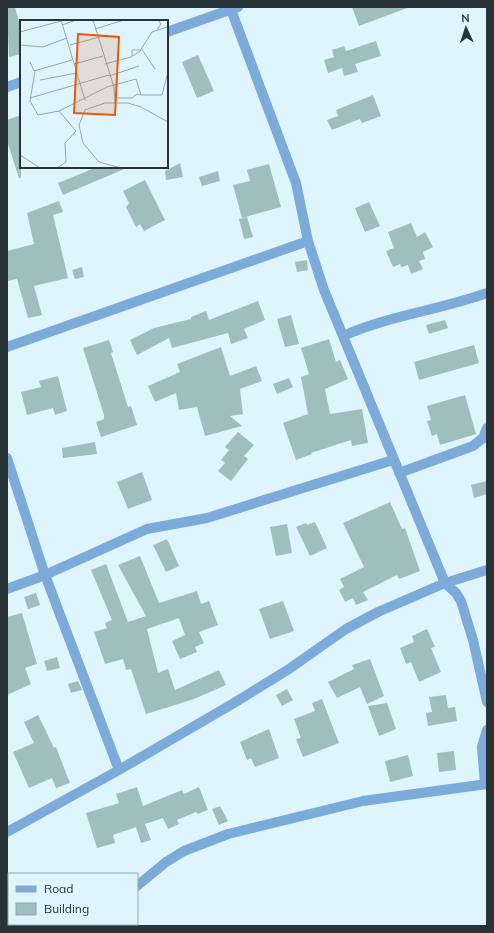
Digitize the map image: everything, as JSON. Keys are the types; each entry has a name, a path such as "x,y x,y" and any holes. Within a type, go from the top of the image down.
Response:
{"street":[{"path":"168,32 233,8 296,183 308,240 324,290 445,583 456,593 461,601 473,640 487,702"},
{"path":"7,87 20,82"},
{"path":"7,347 308,240"},
{"path":"343,336 378,321 457,302 487,293"},
{"path":"399,473 473,446 483,438 487,428"},
{"path":"7,590 147,529 207,518 393,460"},
{"path":"8,463 44,575 119,770"},
{"path":"7,832 119,770 289,669 346,629 378,612 445,583 487,570"},
{"path":"138,885 166,862 184,851 212,839 242,830 363,801 486,784 482,747 487,730"}],"building":[{"path":"7,7 15,7 20,25 20,54 9,57"},
{"path":"352,7 407,7 407,8 359,26"},
{"path":"376,41 381,56 355,64 358,72 344,76 342,68 328,73 324,60 334,57 332,50 344,46 346,51"},
{"path":"198,55 214,91 197,98 182,62"},
{"path":"373,95 381,116 362,123 360,119 332,130 327,120 338,116 336,110"},
{"path":"20,115 21,178 19,178 7,141 7,120"},
{"path":"180,163 183,177 166,180 165,171"},
{"path":"269,164 281,207 242,218 233,185 250,181 247,170"},
{"path":"95,168 127,168 63,195 58,183"},
{"path":"218,171 220,181 202,186 199,177"},
{"path":"145,180 165,220 144,231 140,224 136,227 126,207 129,203 123,191"},
{"path":"59,201 63,212 53,215 68,278 34,286 42,315 28,318 17,279 7,281 7,251 34,244 27,213"},
{"path":"369,202 380,226 365,232 355,208"},
{"path":"247,217 253,237 244,239 239,219"},
{"path":"411,223 417,237 425,232 433,247 423,252 425,259 419,261 423,269 411,274 408,265 401,267 400,264 393,267 386,251 394,248 388,232"},
{"path":"307,260 308,270 297,272 295,262"},
{"path":"82,267 84,277 75,279 72,270"},
{"path":"258,301 265,320 244,329 248,338 231,344 228,333 172,348 169,338 137,355 130,340 154,328 191,319 191,317 206,311 209,320"},
{"path":"291,315 299,344 285,347 277,319"},
{"path":"445,320 448,328 429,334 426,325"},
{"path":"329,339 336,362 340,360 348,379 325,389 330,414 362,409 368,443 352,446 351,440 311,453 312,454 296,460 283,423 308,414 301,377 309,374 301,348"},
{"path":"109,340 113,352 111,353 128,407 131,406 137,425 101,437 96,422 104,419 104,415 83,348"},
{"path":"474,345 479,363 419,380 414,362"},
{"path":"221,347 230,376 256,366 262,381 240,389 243,414 230,416 242,426 205,436 197,407 179,410 176,393 155,402 148,386 180,372 177,364"},
{"path":"58,376 67,411 55,415 53,408 27,415 21,392 41,387 39,381"},
{"path":"289,378 293,387 277,394 273,384"},
{"path":"465,395 476,434 440,445 437,434 432,436 427,421 431,420 427,406"},
{"path":"238,432 254,445 244,456 248,459 231,481 218,471 225,463 221,460 229,450 225,447"},
{"path":"95,442 97,454 63,458 62,448"},
{"path":"142,472 152,500 128,509 117,482"},
{"path":"487,481 487,494 474,498 471,485"},
{"path":"390,502 402,529 405,528 420,571 399,579 397,575 363,592 368,600 356,605 353,598 345,602 339,590 344,587 340,579 364,567 343,523"},
{"path":"315,522 327,548 310,556 296,527 306,523 307,525"},
{"path":"287,524 292,553 276,556 270,527"},
{"path":"167,539 179,566 166,572 153,545"},
{"path":"140,556 159,603 197,591 201,604 209,601 218,625 199,632 204,643 195,647 197,652 180,659 172,641 185,635 179,618 147,629 158,673 168,669 175,690 219,670 226,685 194,699 146,714 131,669 126,670 123,659 105,664 94,632 107,628 105,623 112,620 91,570 106,564 128,622 146,616 118,565"},
{"path":"36,593 40,605 28,609 24,597"},
{"path":"283,601 294,631 270,639 259,609"},
{"path":"22,613 37,664 25,668 31,684 7,695 7,617"},
{"path":"427,629 435,647 431,648 441,672 419,682 411,662 406,664 400,648 414,642 412,636"},
{"path":"57,657 60,668 47,671 44,661"},
{"path":"370,659 384,696 367,704 360,687 337,698 328,682 354,669 352,665"},
{"path":"78,681 82,690 71,693 68,684"},
{"path":"287,689 293,700 282,706 276,695"},
{"path":"446,695 448,708 455,707 457,721 428,726 426,713 432,712 429,697"},
{"path":"322,699 339,743 303,757 296,739 301,738 294,719 315,711 312,703"},
{"path":"387,703 396,729 379,736 368,706"},
{"path":"38,715 54,748 56,747 70,783 56,788 52,778 29,788 13,752 34,743 24,722"},
{"path":"269,729 279,758 255,767 251,758 247,760 240,742"},
{"path":"454,751 456,770 439,772 437,753"},
{"path":"408,755 413,776 390,782 385,761"},
{"path":"137,787 143,806 182,790 184,794 199,787 208,810 198,814 196,812 177,820 179,824 168,829 163,818 145,824 151,840 141,843 136,827 113,835 115,843 97,848 86,813 119,803 116,794"},
{"path":"220,806 228,821 219,825 212,809"}]}
